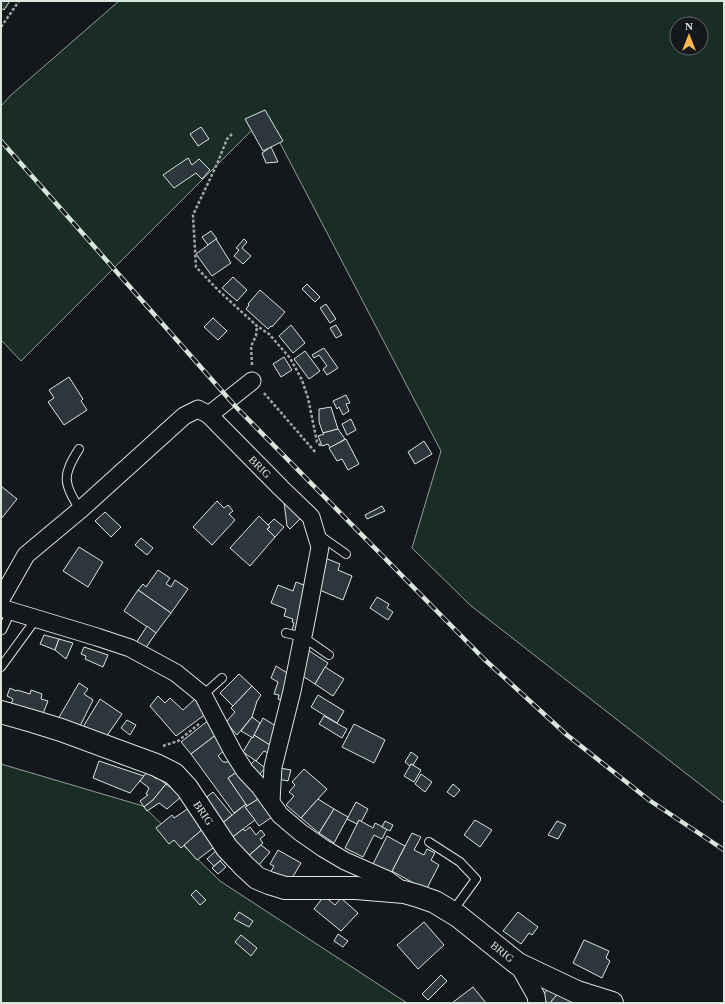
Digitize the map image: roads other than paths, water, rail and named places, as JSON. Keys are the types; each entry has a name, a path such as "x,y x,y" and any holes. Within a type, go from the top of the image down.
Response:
{"street":[{"path":"4,606 26,556 80,510 184,416 198,409 209,415 252,372"},
{"name":"BRIG","path":"209,415 311,517 320,547 292,691 273,767 271,801"},
{"name":"BRIG","path":"4,606 36,619 130,648 176,673 203,696 245,771 271,801 280,815 317,844 345,861 388,880 404,892"},
{"name":"BRIG","path":"1,712 39,723 131,756 174,774 187,788 228,848 257,878 269,884 284,888 356,888 404,892 433,901 452,912 518,964 572,994 577,992 612,1003"},
{"name":"BRIG","path":"518,964 536,996 537,1003"}],"lane":[{"path":"79,449 68,472 66,484 80,510"},
{"path":"316,533 346,554"},
{"path":"2,630 4,606"},
{"path":"1,667 36,619"},
{"path":"286,633 303,637 329,655"},
{"path":"203,696 222,678"},
{"path":"429,842 460,862 476,879 452,912"}],"railway":[{"path":"1,141 236,407 484,659 567,735 649,800 724,850"}]}
